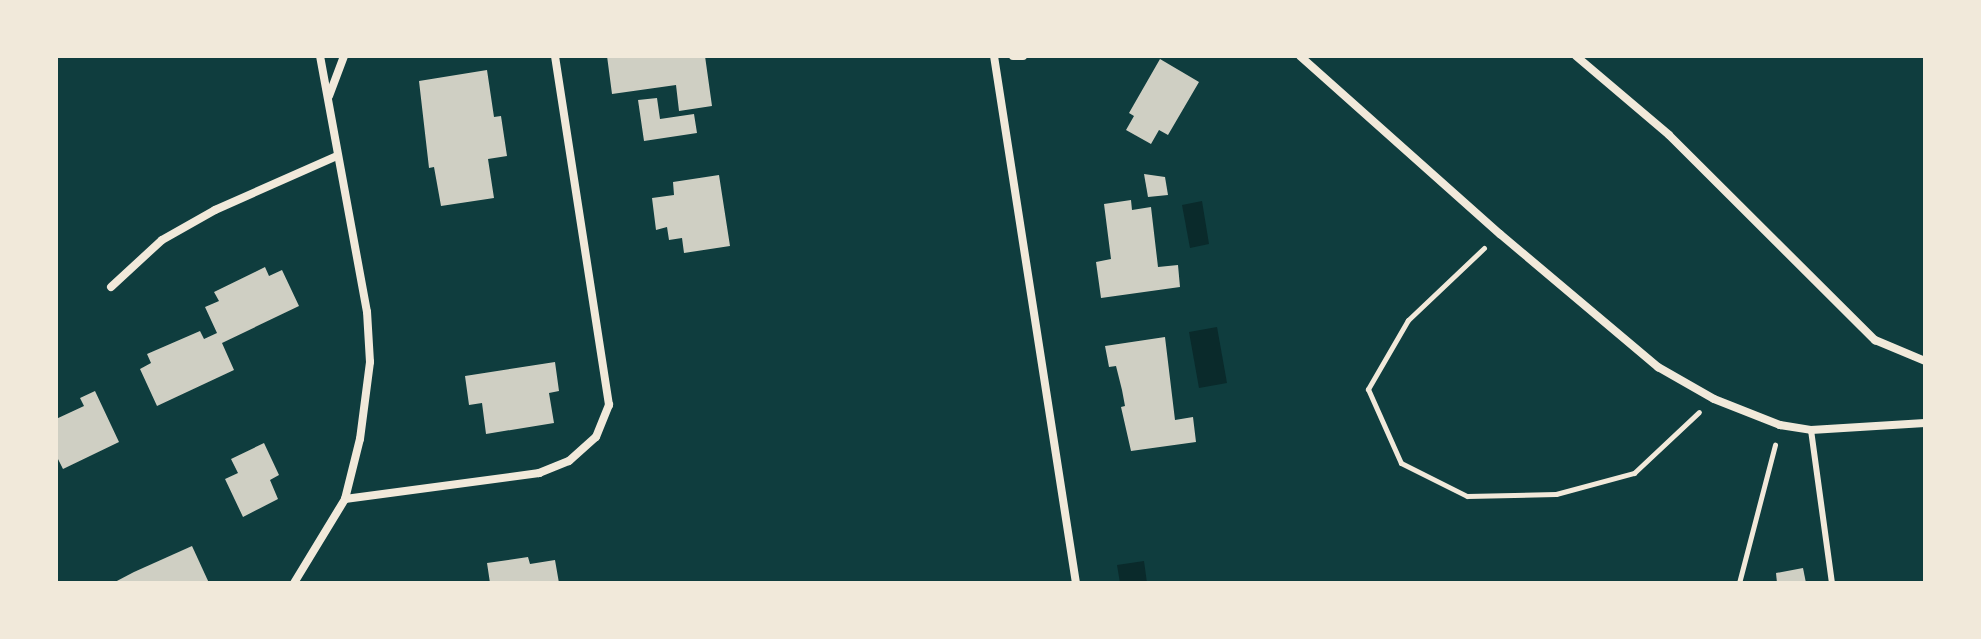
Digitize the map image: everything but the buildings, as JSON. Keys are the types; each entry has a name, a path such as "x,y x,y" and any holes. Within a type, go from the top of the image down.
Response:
{"street":[{"path":"294,583 345,499 360,439 370,362 367,312 320,56"},
{"path":"329,96 344,56"},
{"path":"345,499 539,473 569,461 596,437 609,405 555,56"},
{"path":"994,56 1076,583"},
{"path":"1013,56 1023,56"},
{"path":"1300,56 1500,234 1658,367 1714,399 1780,425 1811,430 1925,423"},
{"path":"1576,56 1669,135 1875,340 1925,361"},
{"path":"111,287 162,240 215,210 337,156"}],"lane":[{"path":"1811,430 1832,583"}],"path":[{"path":"1500,234 1408,320 1368,389 1401,463 1467,496 1556,494 1634,473 1714,399"},
{"path":"1739,583 1780,425"}],"water":[{"path":"1202,201 1209,244 1190,248 1182,205"},
{"path":"1217,327 1227,383 1199,388 1189,332"},
{"path":"1144,561 1147,583 1120,583 1117,565"}]}
